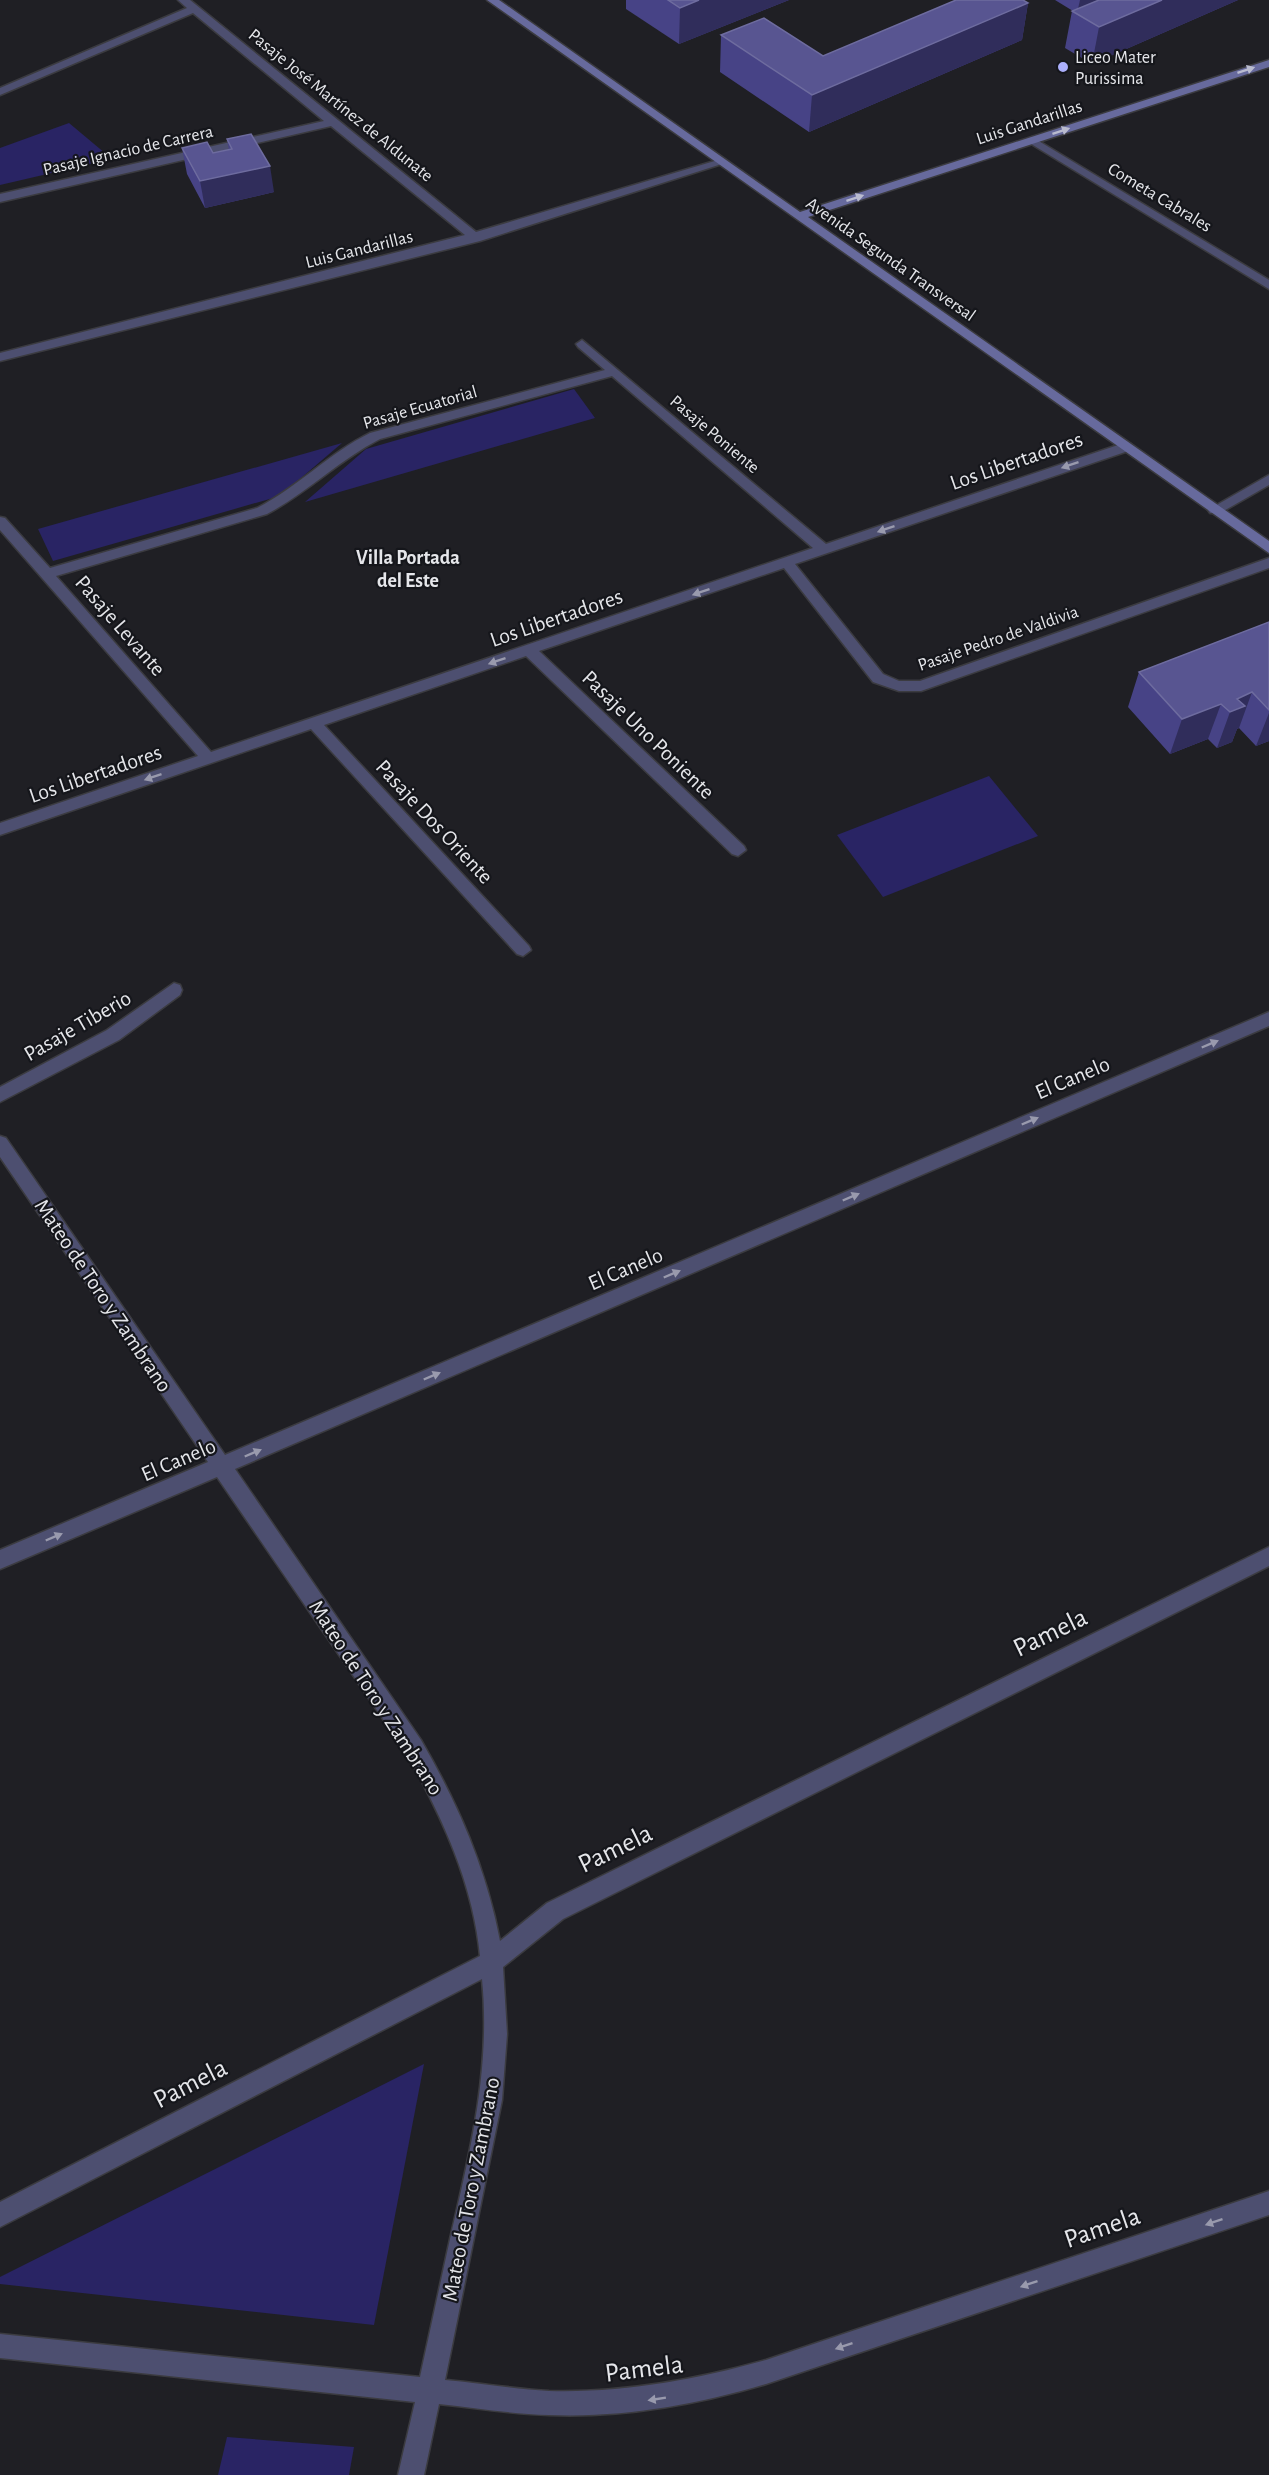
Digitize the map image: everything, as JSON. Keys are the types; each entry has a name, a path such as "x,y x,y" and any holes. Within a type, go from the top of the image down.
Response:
{"main road":[{"name":"Avenida Segunda Transversal","path":"492,0 1269,548"},
{"name":"Luis Gandarillas","path":"800,216 1269,63"}],"street":[{"name":"Pasaje José Martínez de Aldunate","path":"183,0 476,238"},
{"path":"0,92 194,9"},
{"name":"Pasaje Ignacio de Carrera","path":"0,198 333,122"},
{"name":"Cometa Cabrales","path":"1032,140 1269,285"},
{"name":"Luis Gandarillas","path":"0,357 476,238 722,162"},
{"name":"Pasaje Poniente","path":"582,344 824,550"},
{"name":"Pasaje Ecuatorial","path":"46,574 262,511 291,496 346,451 375,436 614,372"},
{"name":"Los Libertadores","path":"0,829 1126,447"},
{"path":"1215,510 1269,478"},
{"name":"Pasaje Levante","path":"0,521 208,758"},
{"name":"Pasaje Pedro de Valdivia","path":"787,563 878,678 895,686 909,688 921,686 1269,563"},
{"name":"Pasaje Uno Poniente","path":"529,650 738,850"},
{"name":"Pasaje Dos Oriente","path":"314,723 523,950"},
{"name":"Pasaje Tiberio","path":"0,1095 113,1035 174,990"},
{"name":"El Canelo","path":"0,1560 1269,1019"},
{"name":"Mateo de Toro y Zambrano","path":"0,1143 414,1747 441,1791 462,1838 480,1890 493,1961 496,2012 493,2082 481,2154 411,2475"},
{"name":"Pamela","path":"0,2215 493,1961 555,1911 1269,1556"},
{"name":"Pamela","path":"0,2346 547,2403 599,2404 651,2400 709,2389 1269,2203"}],"shaded area":[{"path":"69,123 112,159 0,185 0,148"},
{"path":"574,389 595,418 305,502 366,449"},
{"path":"342,443 280,496 53,561 38,529"},
{"path":"989,776 1038,836 883,897 837,835"},
{"path":"424,2064 374,2325 0,2284 0,2277"},
{"path":"227,2437 354,2447 349,2475 218,2475"}],"building":[{"path":"668,0 699,0 680,8"},
{"path":"956,0 1023,0 1028,3 812,95 721,35 764,18 823,56"},
{"path":"1099,0 1162,0 1099,27 1072,11"},
{"path":"251,134 270,166 200,181 182,148 207,142 213,153 232,149 227,139"},
{"path":"1269,622 1269,710 1252,692 1237,699 1245,706 1230,712 1221,704 1182,719 1139,672"}],"place":[{"name":"Liceo Mater Purissima","path":"1063,67"}],"district":[{"name":"Villa Portada del Este","path":"408,568"}]}
